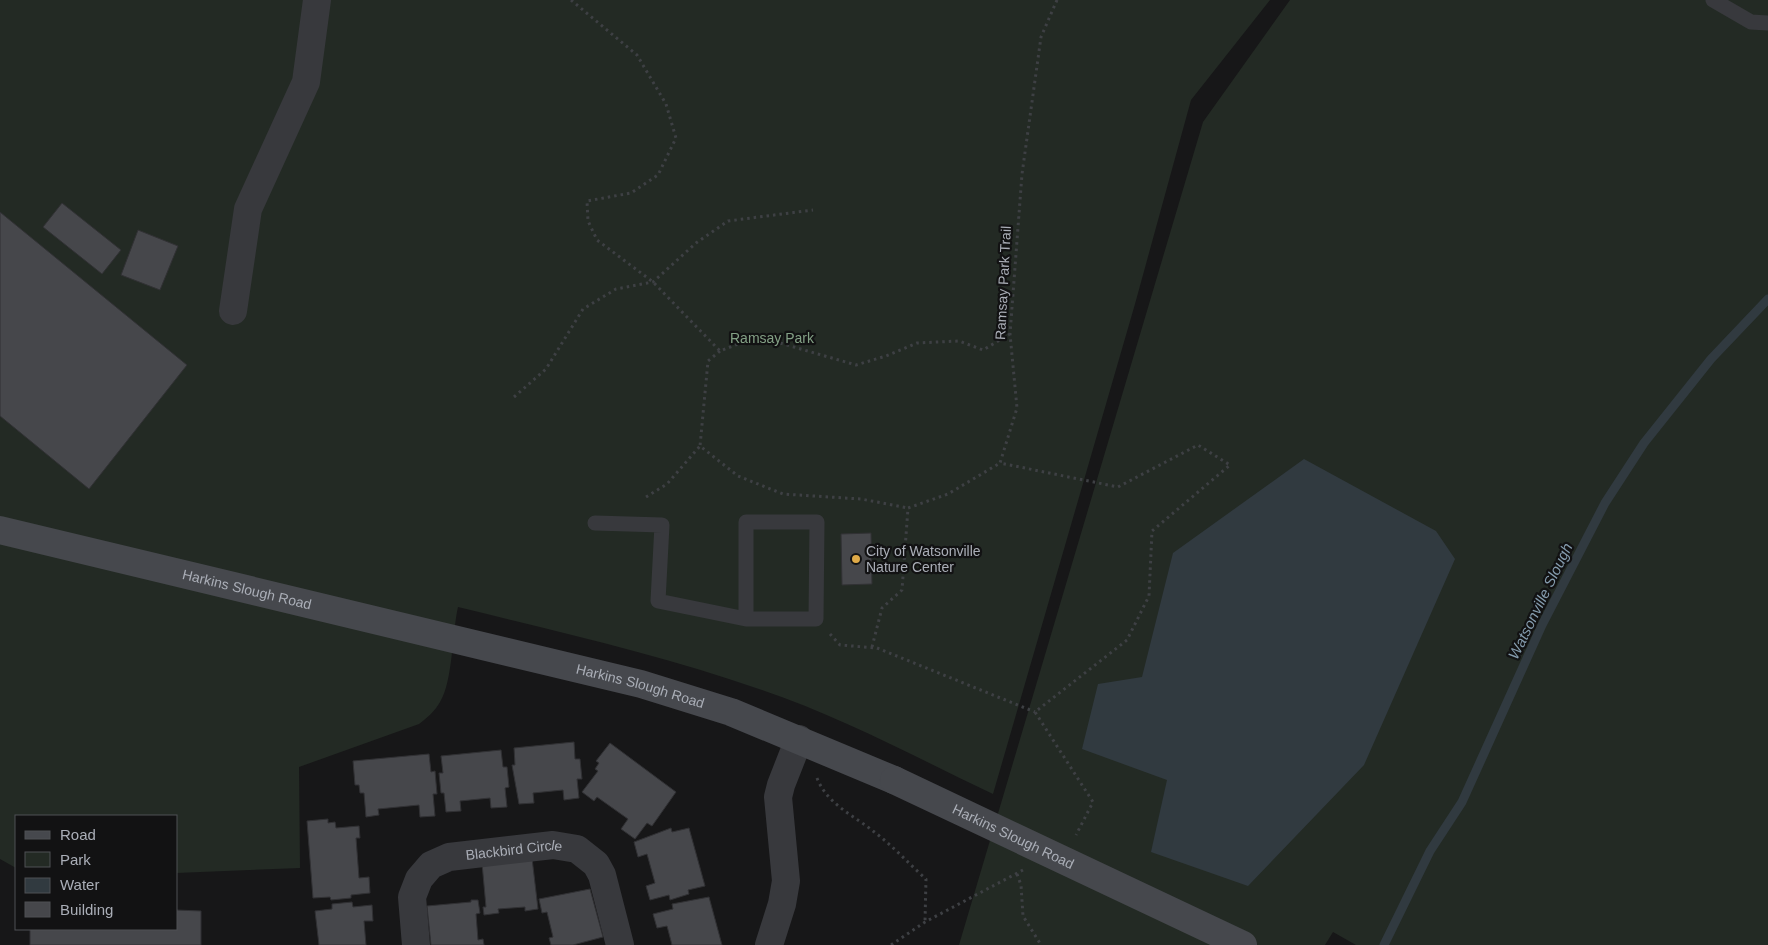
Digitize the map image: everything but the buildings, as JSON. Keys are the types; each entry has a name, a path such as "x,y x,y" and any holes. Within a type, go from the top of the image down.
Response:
{"main road":[{"name":"Harkins Slough Road","path":"0,530 641,684 731,712 801,739 894,780 1243,945"}],"street":[{"path":"233,311 248,209 306,82 317,0"},
{"path":"769,945 782,904 786,881 778,797 780,785 801,739"},
{"name":"Blackbird Circle","path":"416,945 412,897 419,879 431,865 449,857 553,845 577,849 596,864 602,875 620,945"}],"lane":[{"path":"1713,0 1751,22 1768,23"},
{"path":"595,523 662,525 658,600 746,619 816,619 817,522 746,522 746,619"}],"path":[{"path":"571,0 636,55 666,104 676,138 658,175 632,193 587,201 588,221 597,240 653,282 720,351"},
{"name":"Ramsay Park Trail","path":"1000,463 1017,408 1010,334 1022,174 1041,37 1057,0"},
{"path":"514,397 546,369 583,309 616,289 653,282 696,243 728,221 813,210"},
{"path":"646,498 667,484 700,446 708,361 720,351 738,344 780,343 856,365 886,356 917,343 959,341 983,350 1010,334"},
{"path":"700,446 738,476 783,494 862,499 908,508 948,494 1000,463 1118,487 1198,445 1230,465 1152,531 1149,596 1127,640 1035,712"},
{"path":"872,647 882,608 902,590 908,508"},
{"path":"816,619 840,645 872,647 1035,712 1093,802 1078,833 1070,838"},
{"path":"801,739 820,786 833,801 840,808 874,831 926,879 925,922"},
{"path":"891,945 925,922 1025,869"},
{"path":"1017,874 1021,885 1023,916 1041,945"}],"green space":[{"name":"Ramsay Park","path":"0,0 1270,0 1191,100 1135,304 993,794 850,725 762,690 649,655 458,607 447,682 440,702 431,714 419,724 299,767 300,868 178,873 178,815 15,815 15,867 0,859"},
{"path":"1290,0 1768,0 1768,945 1356,945 1333,932 1325,945 959,945 1203,122"}],"water":[{"path":"1304,459 1436,531 1455,559 1364,765 1248,886 1151,852 1167,780 1082,749 1098,684 1142,677 1173,553"}],"waterway":[{"name":"Watsonville Slough","path":"1384,945 1430,851 1462,802 1542,625 1605,503 1644,443 1711,359 1768,299"}],"place":[{"name":"City of Watsonville Nature Center","path":"856,559"}]}
